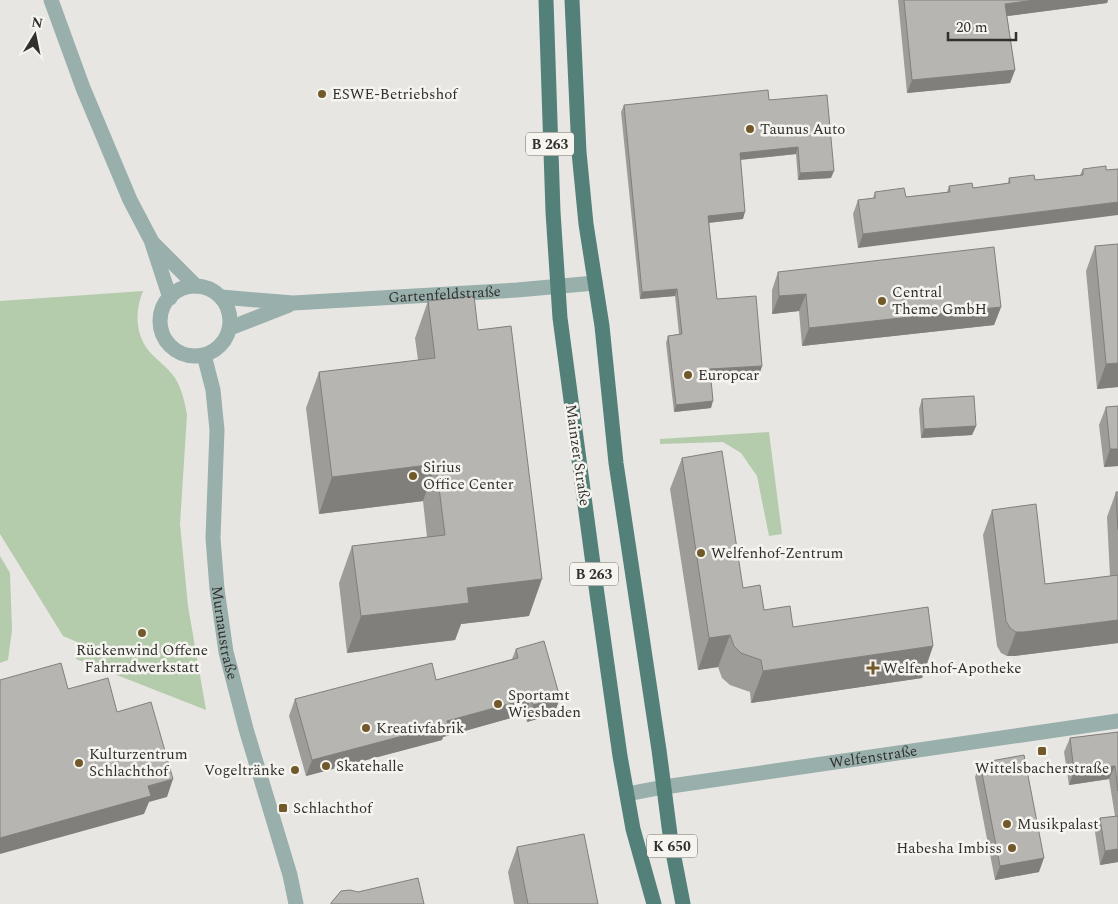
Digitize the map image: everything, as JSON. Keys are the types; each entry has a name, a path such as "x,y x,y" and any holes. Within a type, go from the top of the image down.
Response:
{"main road":[{"name":"Mainzer Straße","path":"546,0 547,74 557,287 564,354 596,594 627,794 637,842 654,904"},
{"name":"B 263","path":"572,0 578,152 586,224 603,336 616,463 652,712"},
{"name":"K 650","path":"652,712 671,842 683,904"}],"street":[{"path":"51,0 83,88 130,200 150,240 170,298"},
{"path":"150,240 196,286"},
{"name":"Gartenfeldstraße","path":"221,297 293,303 595,284"},
{"path":"196,286 205,288 221,297 229,314 230,328 223,342 218,347 204,355 194,356 176,350 168,343 160,325 164,306 170,298 186,288 196,286"},
{"name":"Gartenfeldstraße","path":"230,328 293,303"},
{"name":"Murnaustraße","path":"204,355 213,390 217,430 213,538 217,589 226,652 246,729 290,875 296,904"},
{"name":"Welfenstraße","path":"627,794 1118,721"}],"green space":[{"path":"143,291 138,314 141,336 148,350 175,378 181,391 187,415 180,524 188,606 206,710 76,659 77,642 63,636 0,534 0,301"},
{"path":"769,432 782,534 769,536 757,476 741,453 723,442 660,444 660,439"},
{"path":"0,556 10,573 12,630 8,660 0,663"}],"building":[{"path":"904,0 1035,0 1005,4 1015,70 912,80"},
{"path":"768,90 769,100 827,95 834,171 800,173 798,147 740,153 745,212 708,216 717,299 756,296 762,366 710,369 713,401 676,405 668,336 682,334 677,289 642,292 624,105"},
{"path":"1106,166 1106,170 1118,169 1118,202 863,234 858,200 875,198 875,192 904,188 906,197 950,192 949,186 972,183 973,188 1010,183 1009,178 1034,175 1035,180 1083,175 1083,169"},
{"path":"1118,244 1118,363 1106,364 1095,246"},
{"name":"Central Theme GmbH","path":"994,247 1001,307 809,328 806,294 779,296 778,272"},
{"name":"Sirius Office Center","path":"474,296 478,330 511,326 542,579 467,588 469,603 361,616 352,546 445,535 436,464 332,477 319,372 435,358 428,301"},
{"path":"974,396 976,426 924,429 922,399"},
{"path":"1118,406 1118,449 1110,449 1106,407"},
{"path":"722,451 743,588 760,585 764,610 790,606 793,627 928,607 933,646 763,671 761,660 741,653 734,646 730,635 709,638 682,458"},
{"path":"1116,492 1118,492 1118,530"},
{"path":"1036,504 1045,584 1118,575 1118,620 1024,632 1016,632 1010,628 1006,621 992,510"},
{"path":"544,641 560,698 533,705 531,698 447,721 448,724 312,760 295,699 432,663 436,680 518,658 516,649"},
{"name":"Kulturzentrum Schlachthof","path":"61,663 68,689 108,678 117,712 151,702 173,779 148,786 151,796 0,838 0,680"},
{"path":"1118,732 1118,791 1115,766 1074,771 1070,738"},
{"name":"Musikpalast","path":"1024,755 1044,858 1000,866 980,763"},
{"path":"1118,816 1118,849 1105,851 1100,818"},
{"path":"584,834 598,904 528,904 517,847"},
{"path":"418,878 424,904 331,904 341,891 350,890 358,892"}],"place":[{"name":"ESWE-Betriebshof","path":"322,94"},
{"name":"Taunus Auto","path":"750,129"},
{"name":"Central Theme GmbH","path":"882,301"},
{"name":"Europcar","path":"688,375"},
{"name":"Sirius Office Center","path":"413,476"},
{"name":"Welfenhof-Zentrum","path":"701,553"},
{"name":"Rückenwind Offene Fahrradwerkstatt","path":"142,633"},
{"name":"Welfenhof-Apotheke","path":"873,668"},
{"name":"Sportamt Wiesbaden","path":"498,704"},
{"name":"Kreativfabrik","path":"366,728"},
{"name":"Wittelsbacherstraße","path":"1042,751"},
{"name":"Kulturzentrum Schlachthof","path":"79,763"},
{"name":"Skatehalle","path":"326,766"},
{"name":"Vogeltränke","path":"295,770"},
{"name":"Schlachthof","path":"283,808"},
{"name":"Musikpalast","path":"1007,824"},
{"name":"Habesha Imbiss","path":"1012,848"}]}
